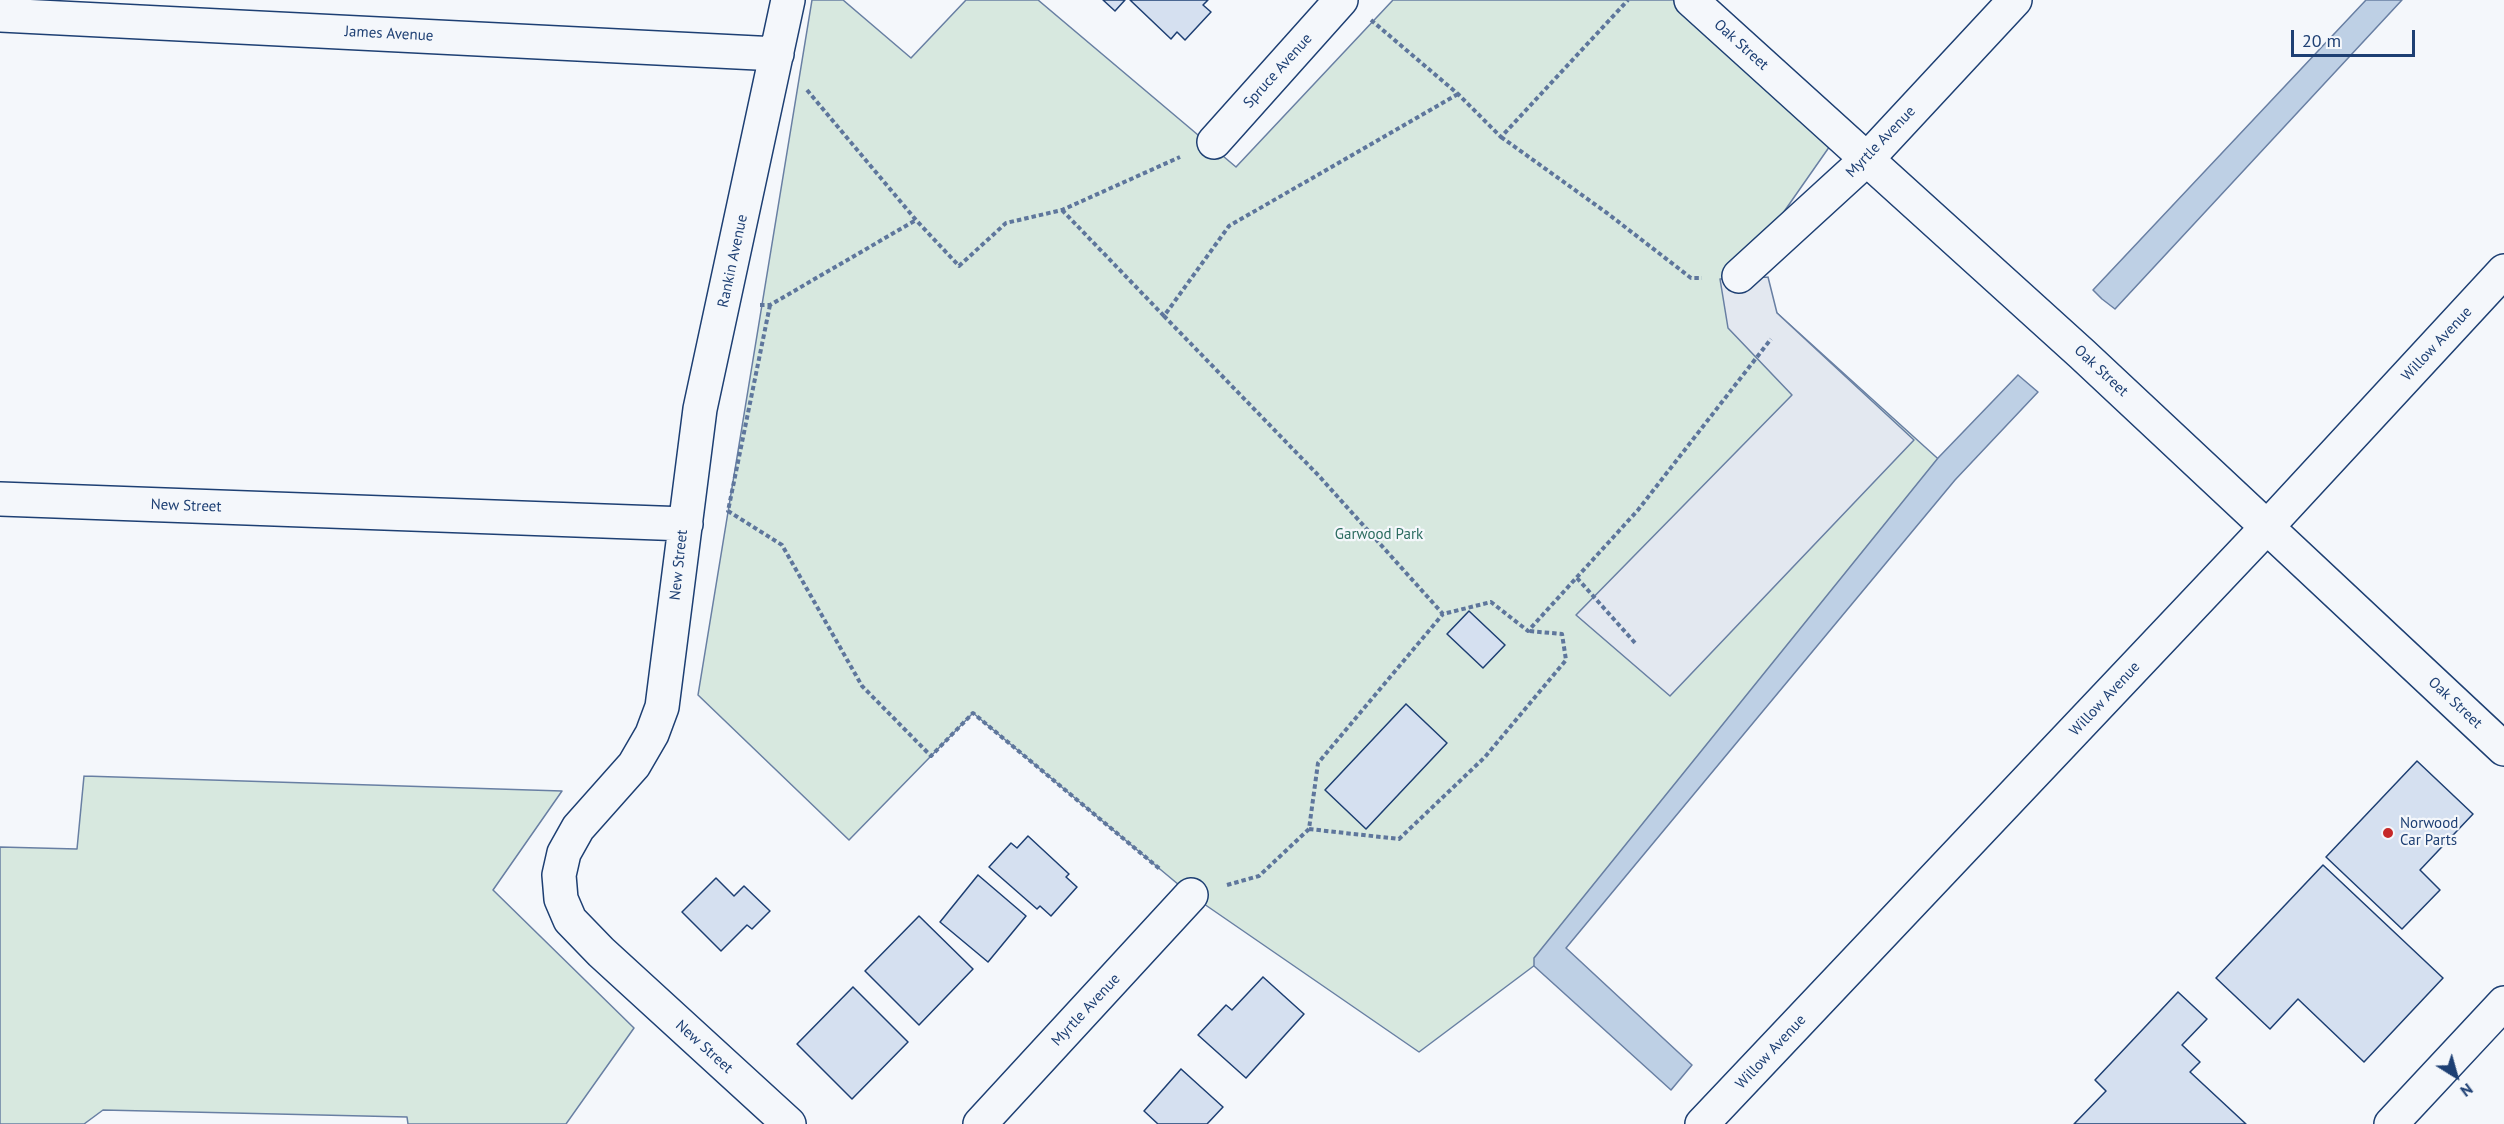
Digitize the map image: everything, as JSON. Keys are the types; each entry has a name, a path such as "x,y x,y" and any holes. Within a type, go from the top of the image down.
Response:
{"street":[{"name":"Rankin Avenue","path":"686,524 700,409 788,0"},
{"name":"Oak Street","path":"1690,0 1868,158 2268,526 2504,749"},
{"name":"Myrtle Avenue","path":"1739,276 1868,158 2015,0"},
{"name":"Spruce Avenue","path":"1214,142 1353,7"},
{"name":"James Avenue","path":"0,15 777,54"},
{"name":"Willow Avenue","path":"1702,1124 2268,526 2504,271"},
{"name":"New Street","path":"0,499 686,524 662,707 652,734 634,765 578,828 564,853 559,875 561,899 570,920 600,952 789,1124"},
{"name":"Myrtle Avenue","path":"980,1124 1191,895"},
{"path":"2391,1124 2504,1003"}],"path":[{"path":"1501,137 1628,0"},
{"path":"1353,7 1458,94 1501,137 1691,278 1739,276"},
{"path":"777,54 916,220 959,267 1006,223 1062,210 1214,142"},
{"path":"1164,316 1229,226 1458,94"},
{"path":"1062,210 1319,476 1443,614"},
{"path":"724,306 770,305 916,220"},
{"path":"770,305 728,511 782,545 862,686 931,756 973,713 1191,895 1258,876 1309,828 1318,763 1443,614 1491,602 1528,631 1562,634 1566,660 1485,757 1399,839 1309,828"},
{"path":"1528,631 1638,510 1772,339"},
{"path":"1577,578 1636,644"}],"green space":[{"name":"Garwood Park","path":"812,0 843,0 911,58 966,0 1038,0 1236,167 1393,0 1691,0 1839,133 1739,276 1946,466 1547,956 1419,1052 1191,895 973,713 849,840 698,695"},
{"path":"84,776 562,791 493,890 634,1028 566,1124 408,1124 407,1117 103,1110 84,1124 0,1124 0,847 77,849"}],"shaded area":[{"path":"1768,277 1777,313 1914,440 1670,696 1576,615 1792,395 1728,328 1720,279"}],"water":[{"path":"2366,0 2402,0 2115,309 2102,299 2093,290"},
{"path":"2018,375 2038,392 1955,480 1566,948 1692,1065 1671,1090 1534,966 1534,958 1938,458"}],"building":[{"path":"1103,0 1125,0 1115,11"},
{"path":"1130,0 1208,0 1203,5 1211,12 1185,40 1177,32 1171,39"},
{"path":"1469,611 1505,645 1483,668 1447,634"},
{"path":"1406,704 1447,743 1366,829 1325,790"},
{"path":"2417,761 2473,814 2420,870 2440,890 2402,929 2326,857"},
{"path":"1028,836 1069,874 1066,877 1077,887 1051,916 1040,906 1037,909 989,867 1011,843 1017,848"},
{"path":"2323,865 2443,978 2364,1062 2298,999 2270,1029 2216,978"},
{"path":"978,875 1026,916 988,962 940,922"},
{"path":"716,878 734,896 744,886 770,911 752,929 747,925 721,951 682,912"},
{"path":"919,916 973,969 919,1025 865,971"},
{"path":"1263,977 1304,1014 1246,1078 1198,1035 1226,1005 1232,1010"},
{"path":"853,987 908,1042 852,1099 797,1044"},
{"path":"2178,992 2207,1019 2182,1045 2200,1062 2190,1072 2246,1124 2074,1124 2106,1091 2095,1080"},
{"path":"1181,1069 1223,1107 1207,1124 1158,1124 1144,1111"}],"place":[{"name":"Norwood Car Parts","path":"2388,833"}]}
